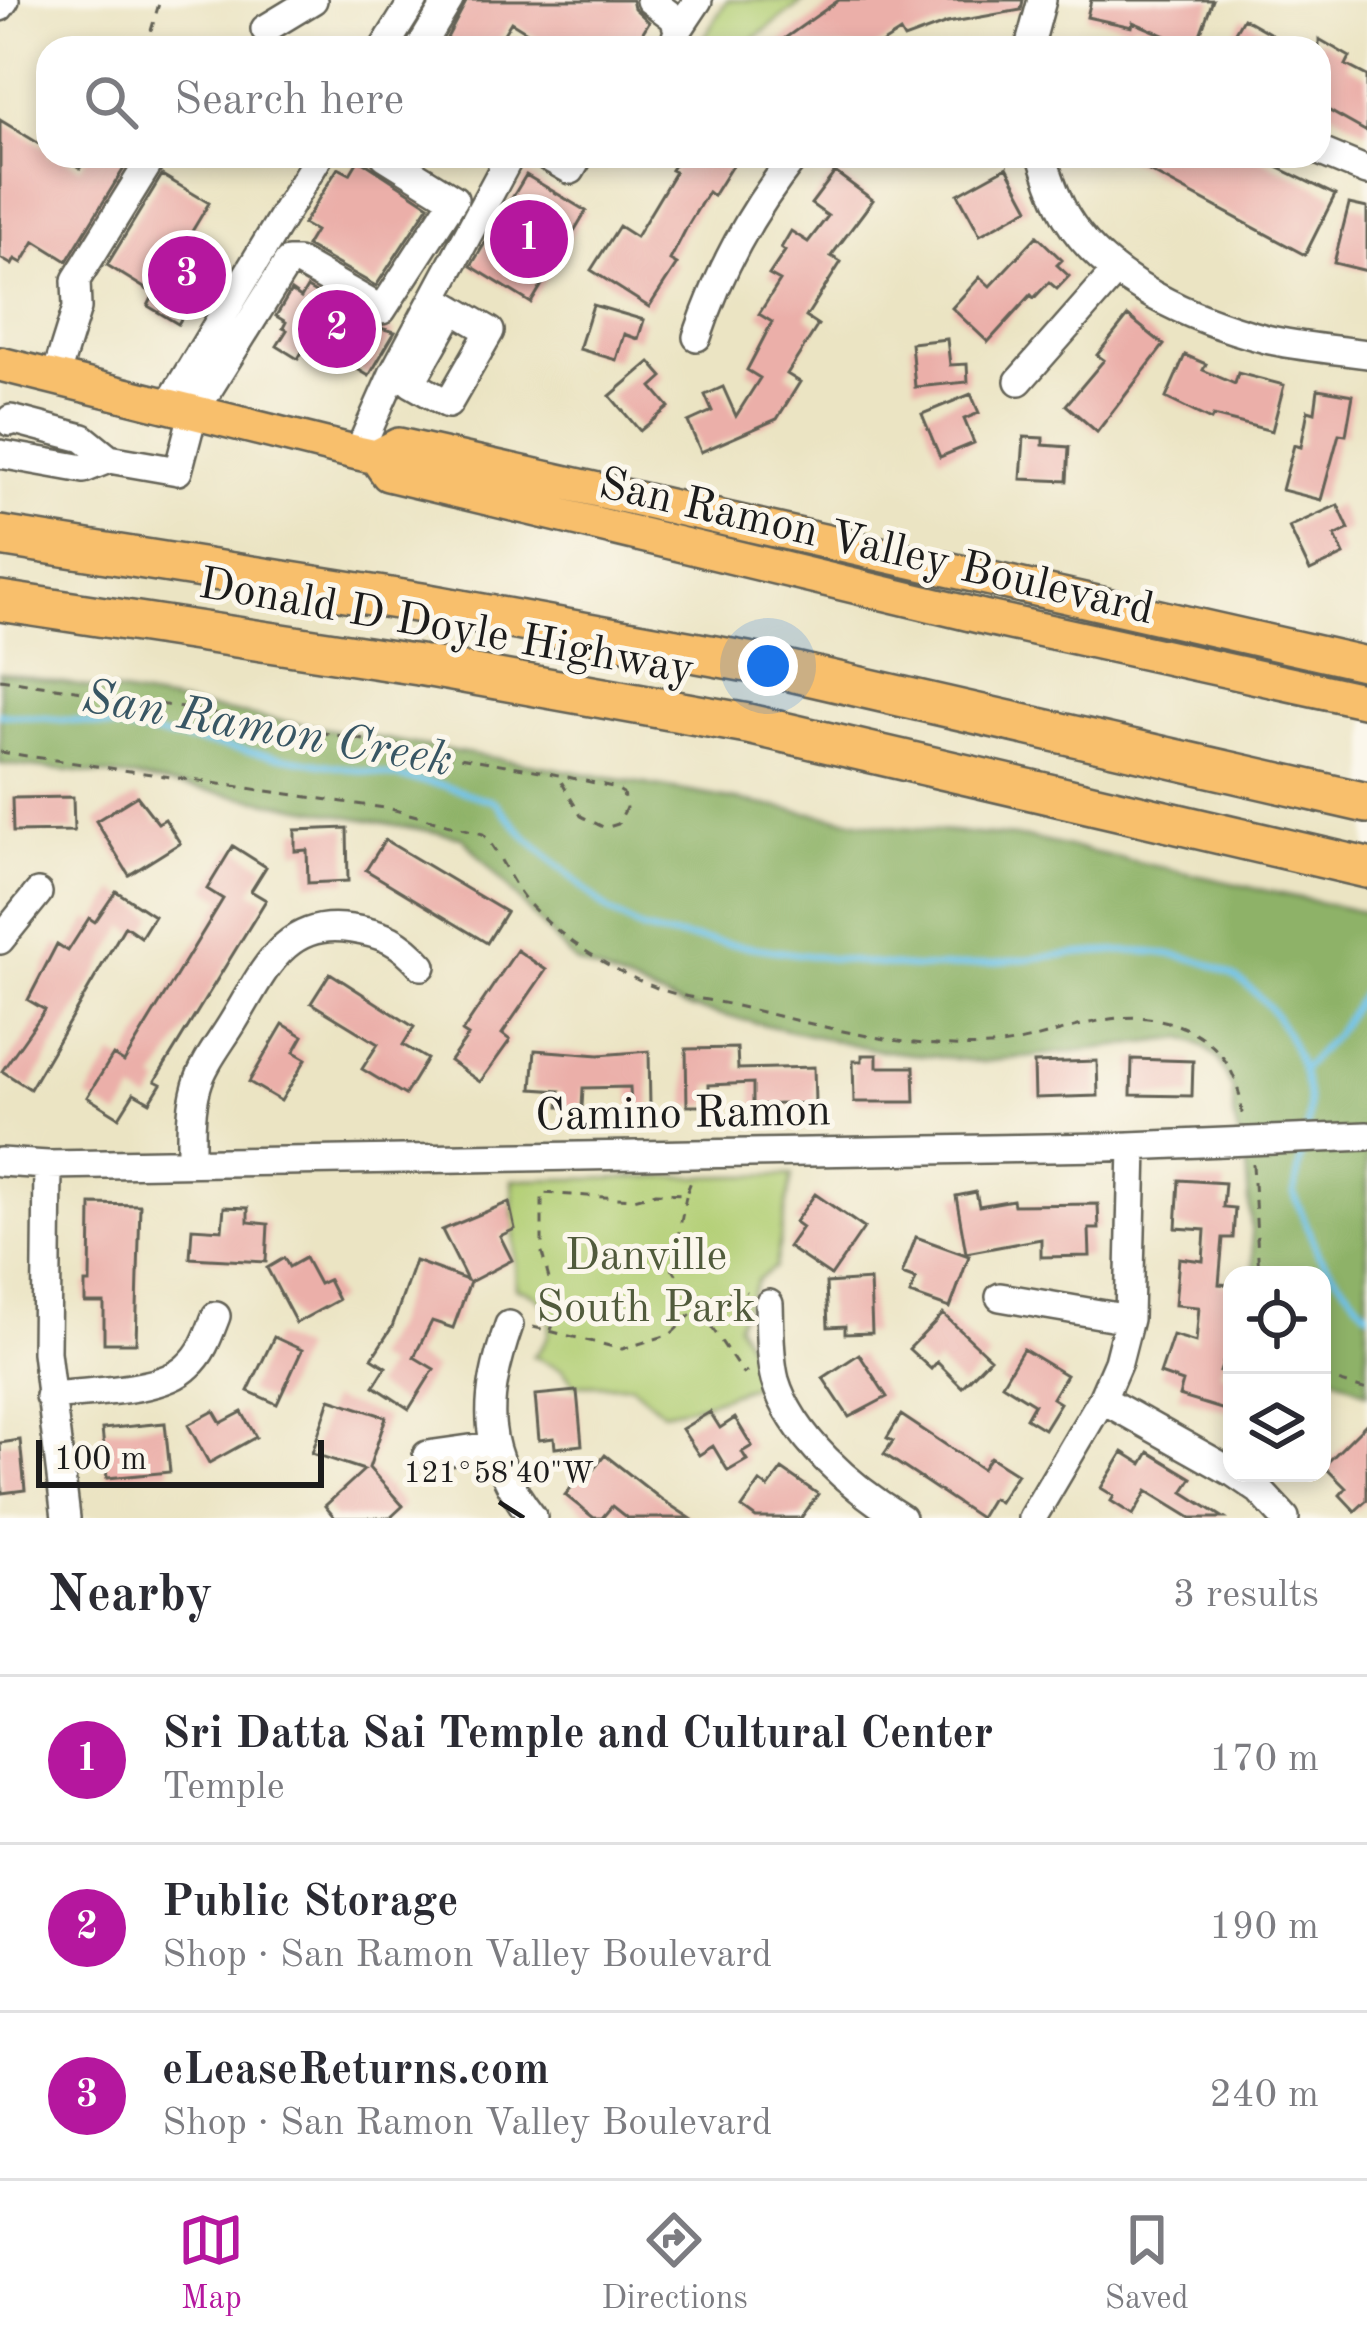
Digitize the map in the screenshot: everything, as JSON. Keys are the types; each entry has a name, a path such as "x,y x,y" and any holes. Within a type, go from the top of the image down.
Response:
{"highway":[{"name":"Donald D Doyle Highway","path":"0,536 449,607 764,665 1367,803"},
{"name":"Donald D Doyle Highway","path":"0,601 396,661 748,724 1367,868"}],"main road":[{"name":"San Ramon Valley Boulevard","path":"26,371 367,454 399,446 1367,664"},
{"name":"San Ramon Valley Boulevard","path":"367,454 388,474 983,617 1367,701"}],"street":[{"path":"265,28 313,0"},
{"path":"392,36 414,0"},
{"path":"427,36 449,0"},
{"path":"650,0 674,18 675,36"},
{"path":"677,36 698,0"},
{"path":"1032,36 1042,0"},
{"path":"1331,156 1367,171"},
{"path":"146,168 76,280 77,308 26,371 5,434 84,470 109,459 178,471 180,411 236,318 313,168"},
{"path":"404,168 479,215"},
{"path":"443,304 490,331 448,404 411,383 479,215 504,168"},
{"path":"697,337 729,253 786,168"},
{"path":"1047,168 1065,215 1115,272 1185,310 1267,339 1367,354"},
{"path":"236,318 288,262 298,262 382,310 454,200"},
{"path":"1019,381 1115,272"},
{"path":"367,454 393,374 443,304"},
{"path":"0,940 38,893"},
{"path":"191,1160 190,1112 198,1080 265,969 297,933 328,924 385,934 401,943 422,966"},
{"name":"Camino Ramon","path":"0,1162 48,1165 1133,1146 1367,1136"},
{"path":"1032,1518 1102,1399 1118,1362 1129,1319 1133,1146"},
{"path":"48,1165 46,1352 66,1518"},
{"path":"1000,1297 1129,1319"},
{"path":"769,1304 774,1376 786,1408 804,1434 847,1476 901,1518"},
{"path":"49,1396 158,1383 186,1370 205,1345 216,1316"},
{"path":"509,1325 493,1370 491,1446 508,1487 532,1518"},
{"path":"1102,1399 1223,1466"},
{"path":"428,1455 491,1446"},
{"path":"1247,1482 1285,1518"}],"path":[{"path":"150,36 160,0"},
{"path":"0,679 126,698 558,776 613,787 623,793 626,808 618,824 604,828 581,816 558,776"},
{"path":"0,752 391,809 483,834 532,908 631,976 676,994 856,1034 957,1048 996,1046 1127,1017 1182,1027 1216,1048 1233,1070 1257,1141 1253,1164 1259,1266"},
{"path":"694,1169 672,1268 720,1334 742,1374"},
{"path":"551,1330 558,1312 542,1253 542,1193 634,1199 656,1193 686,1194"},
{"path":"509,1325 622,1348 671,1334 709,1297 741,1288 769,1304"},
{"path":"1331,1379 1367,1390"}],"green space":[{"path":"727,0 805,0 758,36 705,36"},
{"path":"0,672 897,828 1029,838 1367,913 1367,1393 1331,1375 1331,1266 1254,1266 1246,1165 1234,1119 1233,1090 1219,1060 1203,1046 1184,1038 983,1062 877,1050 685,1007 575,962 462,837 137,778 0,764"},
{"name":"Danville South Park","path":"792,1175 775,1267 758,1279 737,1324 767,1380 703,1404 663,1412 631,1385 575,1385 562,1369 533,1356 548,1336 549,1316 538,1298 516,1288 512,1180"}],"building":[{"path":"467,0 632,0 649,22 640,36 534,36 511,22 502,36 448,36"},
{"path":"839,0 1023,0 1021,10 947,23 912,36 900,32 894,36 788,36"},
{"path":"1091,0 1213,0 1200,36 1166,36 1133,22 1132,27 1087,17"},
{"path":"1243,18 1275,36 1233,36"},
{"path":"1331,46 1350,57 1346,65 1367,76 1367,132 1331,112"},
{"path":"0,120 36,142 36,168 124,168 67,261 35,241 22,263 15,259 12,265 0,258"},
{"path":"338,168 350,174 354,168 373,168 429,205 376,286 306,246 315,231 303,224"},
{"path":"730,168 713,196 708,192 688,225 670,260 677,264 649,307 591,270 619,226 636,237 675,172 671,170"},
{"path":"1008,168 1029,208 980,235 958,194"},
{"path":"1143,168 1279,168 1335,195 1305,255"},
{"path":"835,172 873,200 831,256 841,262 806,317 818,325 787,374 800,382 777,419 701,452 688,422 712,411 705,395 723,387 736,416 760,378 747,370 772,322 759,314 780,281 769,275 791,231 808,242 828,216 811,204"},
{"path":"162,175 209,203 188,238 219,257 178,324 148,306 154,294 107,265"},
{"path":"526,175 586,211 531,303 471,266"},
{"path":"1349,204 1367,208 1367,271 1334,263"},
{"path":"1037,236 1062,260 1057,265 1069,276 1057,289 1049,282 1034,298 1031,295 988,342 952,308 980,277 990,286"},
{"path":"307,288 373,326 395,332 369,376 347,363 342,371 302,352 298,359 277,346 287,330 283,328 286,322 276,316 291,291 301,298"},
{"path":"593,305 644,320 638,339 624,334 616,360 579,349"},
{"path":"1128,316 1164,345 1097,432 1066,405 1104,360 1097,355"},
{"path":"947,339 950,365 967,364 968,382 915,387 911,343"},
{"path":"1185,355 1206,364 1203,370 1235,384 1238,373 1284,385 1272,431 1213,416 1211,420 1166,398"},
{"path":"650,362 663,377 652,387 669,407 640,431 610,396"},
{"path":"1318,389 1353,395 1346,435 1339,434 1321,500 1282,490 1294,445 1301,447 1308,410 1315,412"},
{"path":"971,394 979,413 964,419 974,443 940,457 922,414"},
{"path":"1024,437 1043,438 1043,445 1069,447 1067,481 1021,479"},
{"path":"1338,505 1349,529 1335,536 1344,555 1310,571 1289,527"},
{"path":"137,796 158,823 165,819 180,843 129,875 96,821"},
{"path":"73,797 74,831 13,832 12,798"},
{"path":"347,828 348,881 308,883 307,850 295,851 295,830"},
{"path":"385,840 506,912 487,943 366,870"},
{"path":"233,846 266,867 251,891 266,900 155,1081 161,1084 150,1102 134,1093 119,1117 87,1097 113,1055 124,1062 223,899 207,889"},
{"path":"116,891 154,916 141,937 125,926 30,1089 2,1071 45,1010 28,1000 57,944 68,951 89,918 95,922"},
{"path":"517,950 546,970 502,1034 510,1040 480,1082 450,1061 468,1036 462,1032"},
{"path":"330,973 414,1027 403,1045 427,1059 405,1095 362,1069 378,1044 311,1003"},
{"path":"283,1024 303,1036 294,1052 306,1059 281,1101 249,1082"},
{"path":"737,1048 738,1069 814,1067 815,1103 753,1105 753,1083 709,1085 709,1106 687,1106 686,1049"},
{"path":"535,1050 599,1055 649,1051 650,1106 631,1107 630,1087 583,1088 582,1108 559,1107 560,1091 532,1089"},
{"path":"862,1055 877,1055 877,1067 914,1067 915,1102 854,1102 853,1061 862,1061"},
{"path":"1132,1059 1193,1061 1192,1096 1131,1095"},
{"path":"1097,1061 1098,1096 1035,1098 1034,1063"},
{"path":"1179,1180 1225,1183 1223,1207 1235,1208 1233,1238 1223,1238 1219,1284 1223,1284 1223,1409 1179,1396 1183,1382 1160,1374 1173,1335 1196,1342 1199,1307 1175,1305 1179,1258 1203,1261 1205,1230 1176,1228"},
{"path":"976,1192 979,1206 1013,1200 1014,1205 1098,1204 1099,1229 1089,1229 1090,1256 1041,1257 1041,1239 966,1253 956,1196"},
{"path":"815,1194 864,1228 831,1276 788,1247 802,1227 795,1222"},
{"path":"509,1202 515,1229 500,1236 512,1260 470,1282 453,1328 432,1321 414,1357 434,1369 409,1409 374,1386 386,1367 372,1358 392,1327 415,1261 467,1280 442,1230"},
{"path":"91,1204 140,1205 136,1343 104,1343 104,1303 85,1303 85,1283 90,1283"},
{"path":"224,1207 248,1208 248,1222 268,1224 266,1262 190,1258 192,1228 222,1230"},
{"path":"916,1237 969,1256 950,1308 910,1294 916,1279 902,1274"},
{"path":"284,1258 289,1267 305,1258 319,1284 328,1280 338,1300 296,1323 267,1268"},
{"path":"870,1280 872,1333 845,1334 845,1326 828,1327 826,1283"},
{"path":"943,1314 990,1358 962,1387 937,1362 931,1369 909,1349"},
{"path":"274,1337 302,1350 277,1404 248,1391"},
{"path":"1023,1349 1066,1375 1052,1398 1060,1403 1044,1429 1026,1418 1034,1404 1002,1384"},
{"path":"859,1354 887,1397 849,1417 823,1378"},
{"path":"577,1391 582,1445 555,1448 554,1438 539,1440 535,1395"},
{"path":"330,1399 386,1417 369,1468 403,1506 390,1518 335,1518 325,1506 364,1470 312,1453"},
{"path":"214,1411 221,1423 242,1412 256,1437 209,1463 188,1425"},
{"path":"710,1412 720,1428 735,1418 752,1446 742,1452 747,1460 728,1471 713,1446 699,1455 682,1429"},
{"path":"901,1415 982,1469 990,1457 1017,1474 999,1502 992,1498 980,1518 884,1454 893,1441 887,1438"},
{"path":"165,1423 170,1472 107,1478 102,1429"},
{"path":"1367,1423 1367,1500 1355,1511 1340,1495 1346,1488 1331,1473 1331,1459"},
{"path":"20,1440 25,1490 2,1493 0,1443"},
{"path":"1123,1452 1142,1464 1149,1452 1192,1478 1183,1492 1224,1518 1191,1518 1147,1491 1133,1515 1111,1501 1114,1496 1101,1488"},
{"path":"605,1455 690,1518 627,1518 612,1506 602,1518 594,1518 565,1495"},
{"path":"782,1469 818,1494 801,1518 756,1518 742,1508 760,1482 768,1488"}],"waterway":[{"name":"San Ramon Creek","path":"0,714 76,721 442,785 495,802 526,837 610,912 642,930 663,935 907,967 1114,951 1165,954 1213,966 1253,991 1286,1033 1304,1079 1307,1128"},
{"path":"1303,1069 1336,1033 1367,986"},
{"name":"San Ramon Creek","path":"1303,1147 1294,1194 1318,1254 1367,1312"}],"place":[{"name":"Sri Datta Sai Temple and Cultural Center","path":"529,239"},
{"name":"eLeaseReturns.com","path":"187,275"},
{"name":"Public Storage","path":"337,329"}]}
